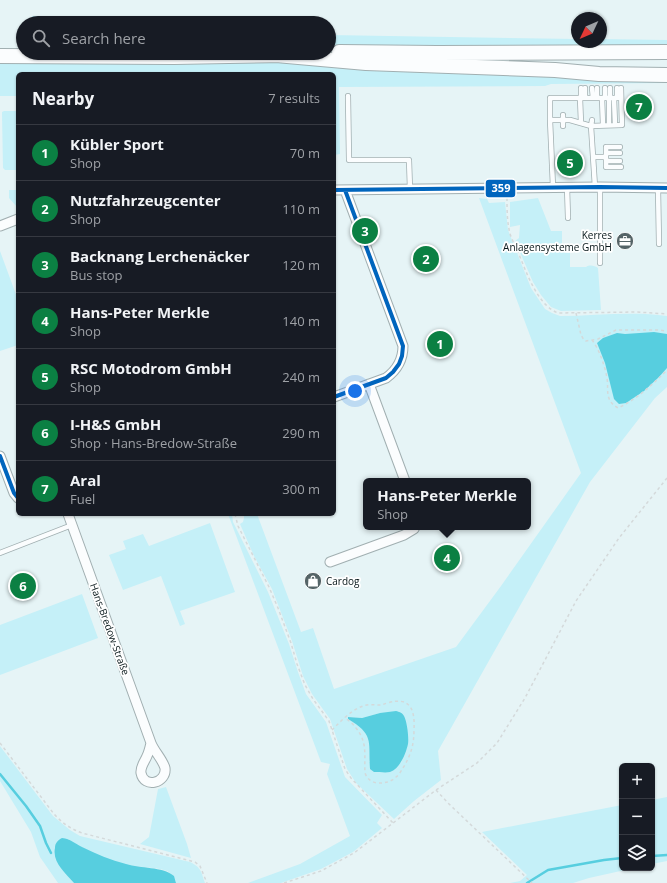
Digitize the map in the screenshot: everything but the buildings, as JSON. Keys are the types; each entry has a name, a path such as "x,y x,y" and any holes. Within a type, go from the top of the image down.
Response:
{"main road":[{"path":"336,53 667,52"},
{"path":"0,56 16,56"},
{"path":"336,60 373,63 555,70 599,74 667,75"},
{"path":"555,70 598,68 667,68"}],"street":[{"path":"336,190 553,187 663,188"},
{"path":"336,396 386,378 392,374 400,362 403,352 403,346 345,190"},
{"path":"0,226 16,220"},
{"path":"369,384 404,478"},
{"path":"0,456 16,496"},
{"name":"Hans-Bredow-Straße","path":"69,516 151,744"},
{"path":"330,562 412,530"}],"lane":[{"path":"581,123 583,88"},
{"path":"550,120 563,118 581,123 622,125 605,98 595,88"},
{"path":"603,125 607,88"},
{"path":"553,187 550,98 605,98 619,88"},
{"path":"348,96 349,160 409,160 410,189"},
{"path":"605,98 609,125"},
{"path":"563,118 563,126"},
{"path":"591,123 597,187 600,263"},
{"path":"620,150 606,147 606,167 621,167"},
{"path":"594,157 606,157 620,161"},
{"path":"567,187 568,218"},
{"path":"659,244 663,188"},
{"path":"0,553 72,525"}],"path":[{"path":"506,188 509,230 532,284 549,308 558,313 630,312 667,314"},
{"path":"576,313 580,330 584,340 586,341 598,339 616,330 658,330 667,332"},
{"path":"592,340 595,344 607,378 607,392 609,399 613,405 618,408 633,400 645,391 667,370"},
{"path":"284,883 321,871 354,853 436,790 477,763 497,743 525,698 576,602 619,538 667,478"},
{"path":"236,516 238,526 278,608 305,685 312,699 329,721 345,769 351,778 393,823"},
{"path":"332,730 344,718 350,713 364,706 381,705 390,702 406,703 414,714 414,741 408,760 396,777 389,782 383,783 376,783 366,777 365,744 363,738 354,726 344,718"},
{"path":"0,744 54,814 73,830 195,862 200,866 207,883"},
{"path":"436,790 532,883"}],"shaded area":[{"path":"336,35 571,39 571,47 441,48 336,45"},
{"path":"607,39 667,40 667,46 607,47"},
{"path":"269,61 667,77 667,83 551,84 545,86 339,87 340,154 336,155 336,72 16,72 16,96 0,96 0,63"},
{"path":"16,111 16,170 5,170 3,168 2,112"},
{"path":"9,190 16,190 16,206 9,198"},
{"path":"479,198 487,199 489,203 505,202 508,230 531,288 545,309 560,316 627,314 667,316 667,387 655,398 590,482 438,751 441,780 394,819 356,783 347,769 330,719 312,694 303,676 292,641 272,589 254,556 240,524 243,522 244,516 258,516 301,632 313,628 334,689 456,647 581,473","holes":["380,713 408,743 401,763 369,762 370,747 367,736 360,727 348,719 349,717 362,718"]},
{"path":"538,198 551,231 562,231 562,251 570,251 570,267 586,267 591,265 598,268 601,310 561,311 551,307 533,282 515,241 519,238 520,225 510,227 510,202"},
{"path":"0,251 16,295 16,346 0,351"},
{"path":"229,516 232,516 233,522 268,592 289,644 306,694 326,722 345,777 382,815 377,823 382,828 353,852 321,869 281,883 248,883 300,864 350,836 327,774 330,764 321,762"},
{"path":"210,523 235,592 180,611 185,624 180,626 161,576 123,590 109,555 126,549 123,541 143,534 149,546"},
{"path":"82,594 98,638 0,675 0,625"},
{"path":"0,746 53,816 70,830 80,836 190,862 199,868 205,883 176,883 173,876 167,871 155,868 131,866 115,862 90,852 68,839 66,874 74,883 58,883 40,857 31,832 0,781"},
{"path":"166,787 191,858 140,844 149,837 158,789"},
{"path":"667,797 667,861 655,863 655,835 655,799"},
{"path":"619,806 619,871 620,871 573,883 510,883 520,881 527,875 482,832"}],"water":[{"path":"654,332 667,334 667,368 644,391 626,403 619,404 614,399 605,363 597,343 603,338 617,333 625,334"},
{"path":"400,712 404,716 408,730 408,744 406,752 400,764 394,770 390,772 374,772 370,769 369,746 366,735 363,730 348,719 348,717 362,718 380,713"},
{"path":"62,838 70,840 82,847 115,861 132,866 164,871 174,876 176,883 74,883 63,871 55,858 56,845"}],"waterway":[{"path":"0,774 40,826 51,853"},
{"path":"655,856 667,855"},
{"path":"527,883 548,870 619,858"}],"transit line":[{"name":"359","path":"336,190 600,187 667,188"},
{"name":"359","path":"336,396 386,378 399,364 403,346 345,190"},
{"name":"359","path":"0,456 16,496"}],"place":[{"name":"Aral","path":"639,107"},
{"name":"RSC Motodrom GmbH","path":"570,163"},
{"name":"Backnang Lerchenäcker","path":"365,231"},
{"name":"Kerres Anlagensysteme GmbH","path":"625,241"},
{"name":"Nutzfahrzeugcenter","path":"426,259"},
{"name":"Kübler Sport","path":"440,344"},
{"name":"Hans-Peter Merkle","path":"447,558"},
{"name":"Cardog","path":"313,581"},
{"name":"I-H&S GmbH","path":"23,586"}]}
